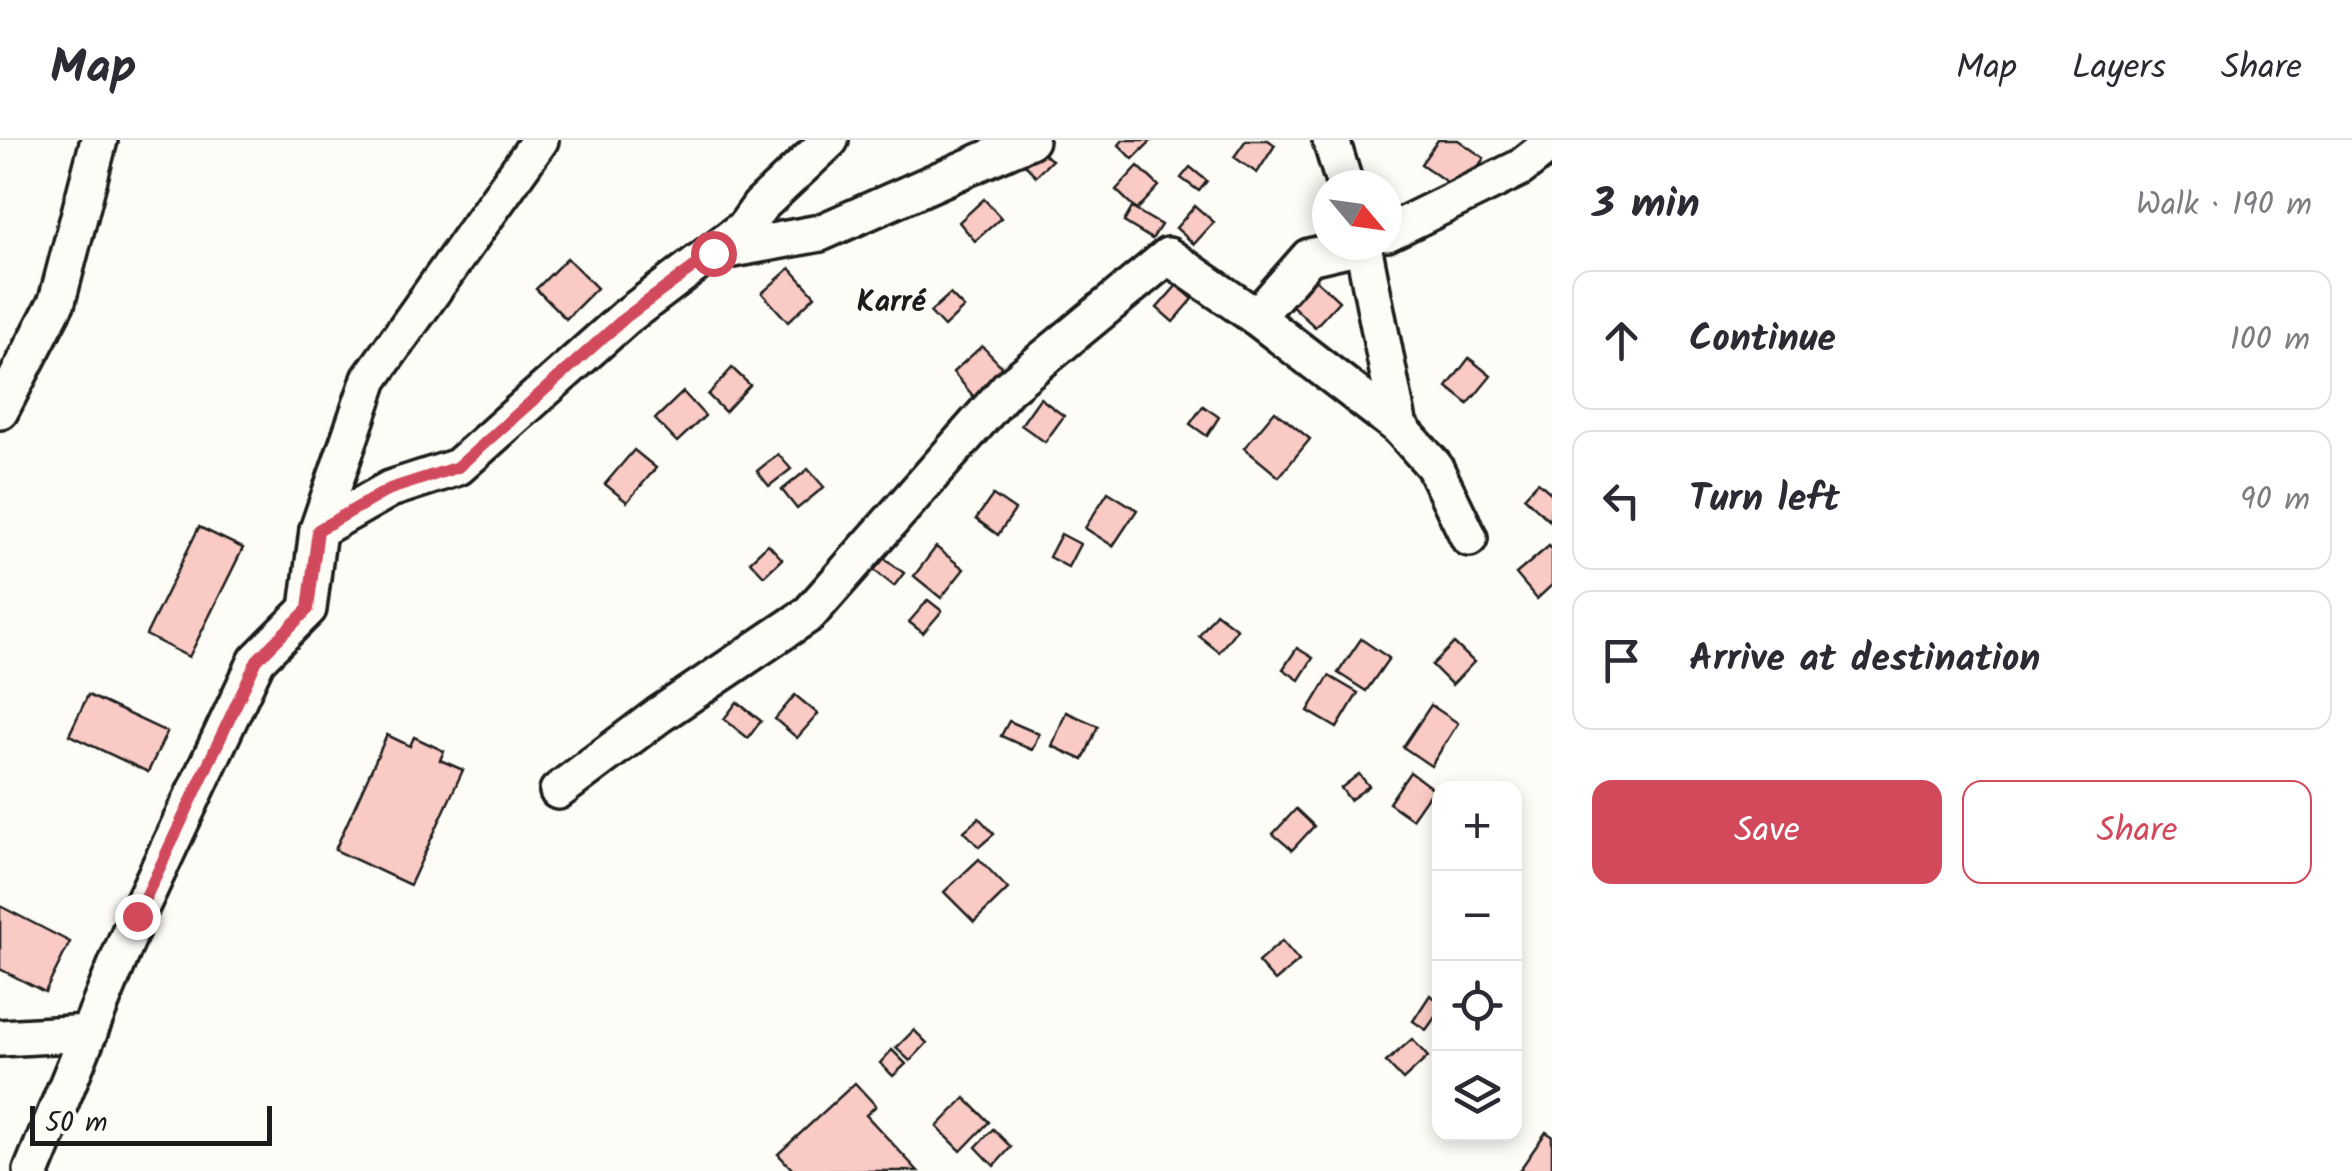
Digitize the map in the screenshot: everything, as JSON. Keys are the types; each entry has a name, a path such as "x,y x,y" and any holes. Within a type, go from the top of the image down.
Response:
{"street":[{"path":"0,411 57,301 99,140"},
{"path":"32,1171 137,916 257,660 308,609 318,530 370,379 540,140"},
{"path":"318,530 390,489 458,467 626,317 745,227 760,206 830,140"},
{"path":"713,253 820,234 1030,140"},
{"path":"1331,140 1340,170"},
{"path":"1402,226 1520,168 1552,143"},
{"path":"1256,317 1312,255"},
{"path":"558,791 660,715 809,614 1008,388 1168,256 1256,317 1398,427 1434,466 1468,538"},
{"path":"1365,260 1398,427"},
{"path":"0,1038 89,1033"}],"building":[{"path":"1123,140 1152,140 1133,159 1119,145"},
{"path":"1246,140 1268,140 1275,145 1257,173 1234,157"},
{"path":"1438,140 1458,140 1484,158 1461,192 1421,164"},
{"path":"1034,148 1052,160 1036,176 1021,161"},
{"path":"1138,166 1159,186 1137,210 1116,190"},
{"path":"1190,167 1207,181 1199,191 1181,178"},
{"path":"984,199 1001,218 975,241 959,222"},
{"path":"1195,206 1214,222 1194,244 1176,228"},
{"path":"1132,208 1161,225 1152,239 1124,222"},
{"path":"567,258 597,288 566,319 536,289"},
{"path":"790,268 815,296 788,322 762,293"},
{"path":"1311,275 1339,301 1315,327 1287,301"},
{"path":"1177,285 1193,299 1173,322 1157,308"},
{"path":"950,294 964,308 944,327 930,312"},
{"path":"982,346 1004,369 974,397 953,372"},
{"path":"1469,358 1491,376 1468,404 1447,387"},
{"path":"732,368 750,385 725,412 708,395"},
{"path":"683,392 705,416 677,442 655,419"},
{"path":"1040,398 1064,416 1045,442 1021,425"},
{"path":"1203,406 1219,417 1207,436 1190,424"},
{"path":"1275,411 1310,439 1279,477 1244,448"},
{"path":"634,450 656,468 627,502 605,484"},
{"path":"778,454 791,469 769,486 757,471"},
{"path":"808,469 824,487 797,509 782,490"},
{"path":"1538,482 1552,494 1550,521 1524,497"},
{"path":"1108,492 1137,510 1113,546 1085,528"},
{"path":"993,495 1015,510 998,535 976,519"},
{"path":"199,527 243,548 189,657 146,635"},
{"path":"1061,534 1080,544 1068,567 1049,557"},
{"path":"768,544 782,559 764,576 750,561"},
{"path":"1549,546 1552,585 1537,599 1516,574"},
{"path":"936,547 964,569 941,598 914,576"},
{"path":"884,558 904,573 894,586 874,570"},
{"path":"928,600 942,611 923,633 909,622"},
{"path":"1216,613 1237,629 1219,652 1199,636"},
{"path":"1361,639 1389,658 1366,691 1338,673"},
{"path":"1454,643 1474,662 1452,685 1432,665"},
{"path":"1297,648 1313,658 1299,680 1283,669"},
{"path":"1329,676 1358,693 1337,728 1308,711"},
{"path":"88,695 167,732 148,772 69,735"},
{"path":"795,695 818,714 797,738 775,719"},
{"path":"737,702 761,721 748,738 724,719"},
{"path":"1431,705 1458,723 1431,766 1403,747"},
{"path":"1066,712 1098,726 1083,760 1052,746"},
{"path":"1009,721 1039,734 1032,750 1001,736"},
{"path":"387,735 410,746 414,737 444,751 440,760 463,770 410,885 335,850"},
{"path":"1410,772 1432,788 1412,819 1389,803"},
{"path":"1359,774 1369,786 1350,800 1341,788"},
{"path":"1296,809 1314,826 1292,850 1273,834"},
{"path":"979,818 994,834 979,847 964,831"},
{"path":"979,859 1008,889 974,922 944,892"},
{"path":"0,906 70,942 45,992 0,969"},
{"path":"1282,941 1299,961 1275,981 1258,962"},
{"path":"1432,996 1432,1021 1426,1030 1413,1021"},
{"path":"914,1030 927,1043 910,1061 896,1048"},
{"path":"1412,1039 1428,1057 1403,1080 1386,1062"},
{"path":"892,1050 906,1064 893,1076 880,1063"},
{"path":"855,1083 876,1106 866,1115 918,1171 794,1171 778,1154"},
{"path":"965,1098 989,1122 961,1151 937,1127"},
{"path":"993,1129 1011,1147 994,1166 976,1147"},
{"path":"1546,1132 1552,1136 1552,1171 1519,1171"}],"district":[{"name":"Karré","path":"891,303"}],"route":[{"path":"137,916 257,660 308,609 318,530 390,489 458,467 626,317 713,253"}]}
